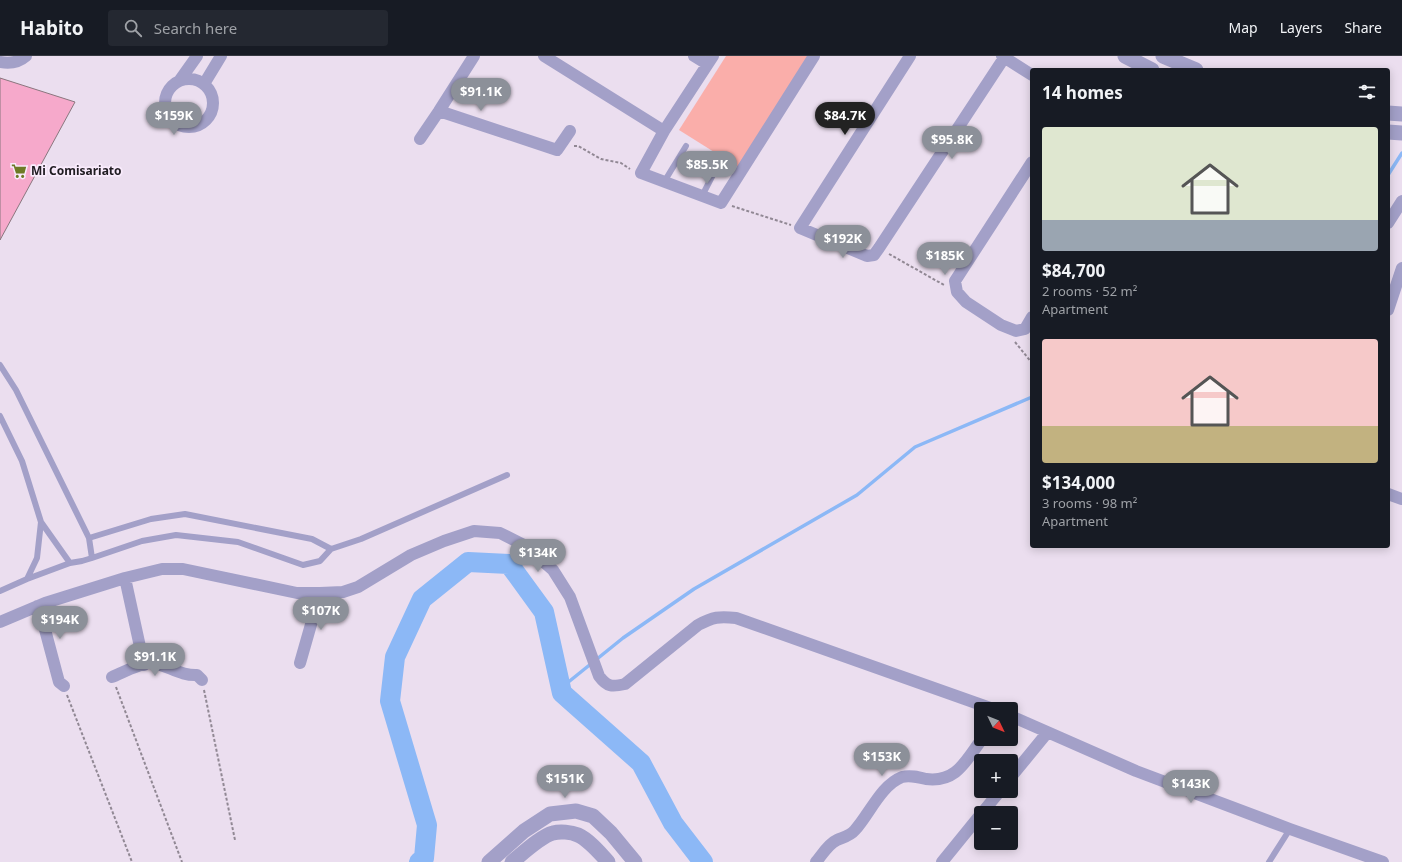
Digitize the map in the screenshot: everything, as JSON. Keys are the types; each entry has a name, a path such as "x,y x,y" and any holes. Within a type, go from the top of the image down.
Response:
{"street":[{"path":"0,68 14,63 26,56"},
{"path":"180,80 192,79 204,84 211,94 211,112 203,122 197,125 185,127 173,122 164,106 166,93 180,80 197,56"},
{"path":"204,84 221,56"},
{"path":"420,139 474,56"},
{"path":"544,56 664,131"},
{"path":"694,56 710,60 664,131 641,173 722,203 814,56"},
{"path":"910,56 800,228 867,256 874,254 879,248 1003,57 1030,74"},
{"path":"1125,56 1148,68"},
{"path":"1163,56 1191,68"},
{"path":"0,62 8,64 14,63"},
{"path":"439,111 557,150 570,131"},
{"path":"1390,113 1402,114"},
{"path":"1390,132 1402,134"},
{"path":"1030,165 955,282 957,292 966,302 1001,325 1016,331 1025,329 1030,320"},
{"path":"1390,220 1402,201"},
{"path":"1390,304 1402,268"},
{"path":"1390,495 1402,498"},
{"path":"0,622 37,606 125,578 162,569 183,569 297,592 343,592 358,587 410,555 444,541 474,531 500,533 524,545 552,570 570,597 599,676 605,684 614,687 625,684 698,625 711,618 721,616 736,618 974,702"},
{"path":"125,578 144,664"},
{"path":"300,663 320,593"},
{"path":"37,606 43,622 59,682 64,686"},
{"path":"112,677 144,664 153,663 189,676 197,676 202,680"},
{"path":"1018,719 1129,768 1290,829 1383,862"},
{"path":"1018,768 1047,733"},
{"path":"816,862 836,840 848,836 855,830 882,793 892,784 902,777 913,776 928,779 943,778 955,773 964,764 977,746"},
{"path":"987,806 994,798"},
{"path":"489,862 524,831 550,814 576,811 593,816 611,833 635,862"},
{"path":"942,862 974,822"},
{"path":"512,862 532,845 553,833 569,833 579,835 594,847 608,862"}],"lane":[{"path":"664,182 686,146"},
{"path":"702,196 718,165"},
{"path":"0,365 16,390 89,538 92,558"},
{"path":"0,416 22,461 41,522 70,563"},
{"path":"0,591 70,563 92,558 142,541 176,535 238,542 303,565 320,561 331,548 361,539 507,475"},
{"path":"89,538 151,520 185,514 312,539 331,548"},
{"path":"27,579 37,558 41,522"},
{"path":"1269,862 1290,829"}],"path":[{"path":"557,150 578,146 601,159 621,163 631,170 641,173"},
{"path":"722,203 800,228"},
{"path":"879,248 957,292"},
{"path":"1001,325 1030,360"},
{"path":"112,677 182,862"},
{"path":"202,680 235,840"},
{"path":"64,686 132,862"}],"shaded area":[{"path":"726,56 808,56 738,167 679,130"}],"building":[{"name":"Mi Comisariato","path":"0,78 75,102 0,240"}],"waterway":[{"path":"1390,172 1402,153"},
{"path":"561,688 623,638 694,589 857,495 915,447 1030,398"},
{"path":"419,862 424,858 427,825 390,701 395,657 422,599 468,562 509,564 544,612 562,693 641,763 673,823 703,862"}],"place":[{"name":"Mi Comisariato","path":"19,171"}]}
